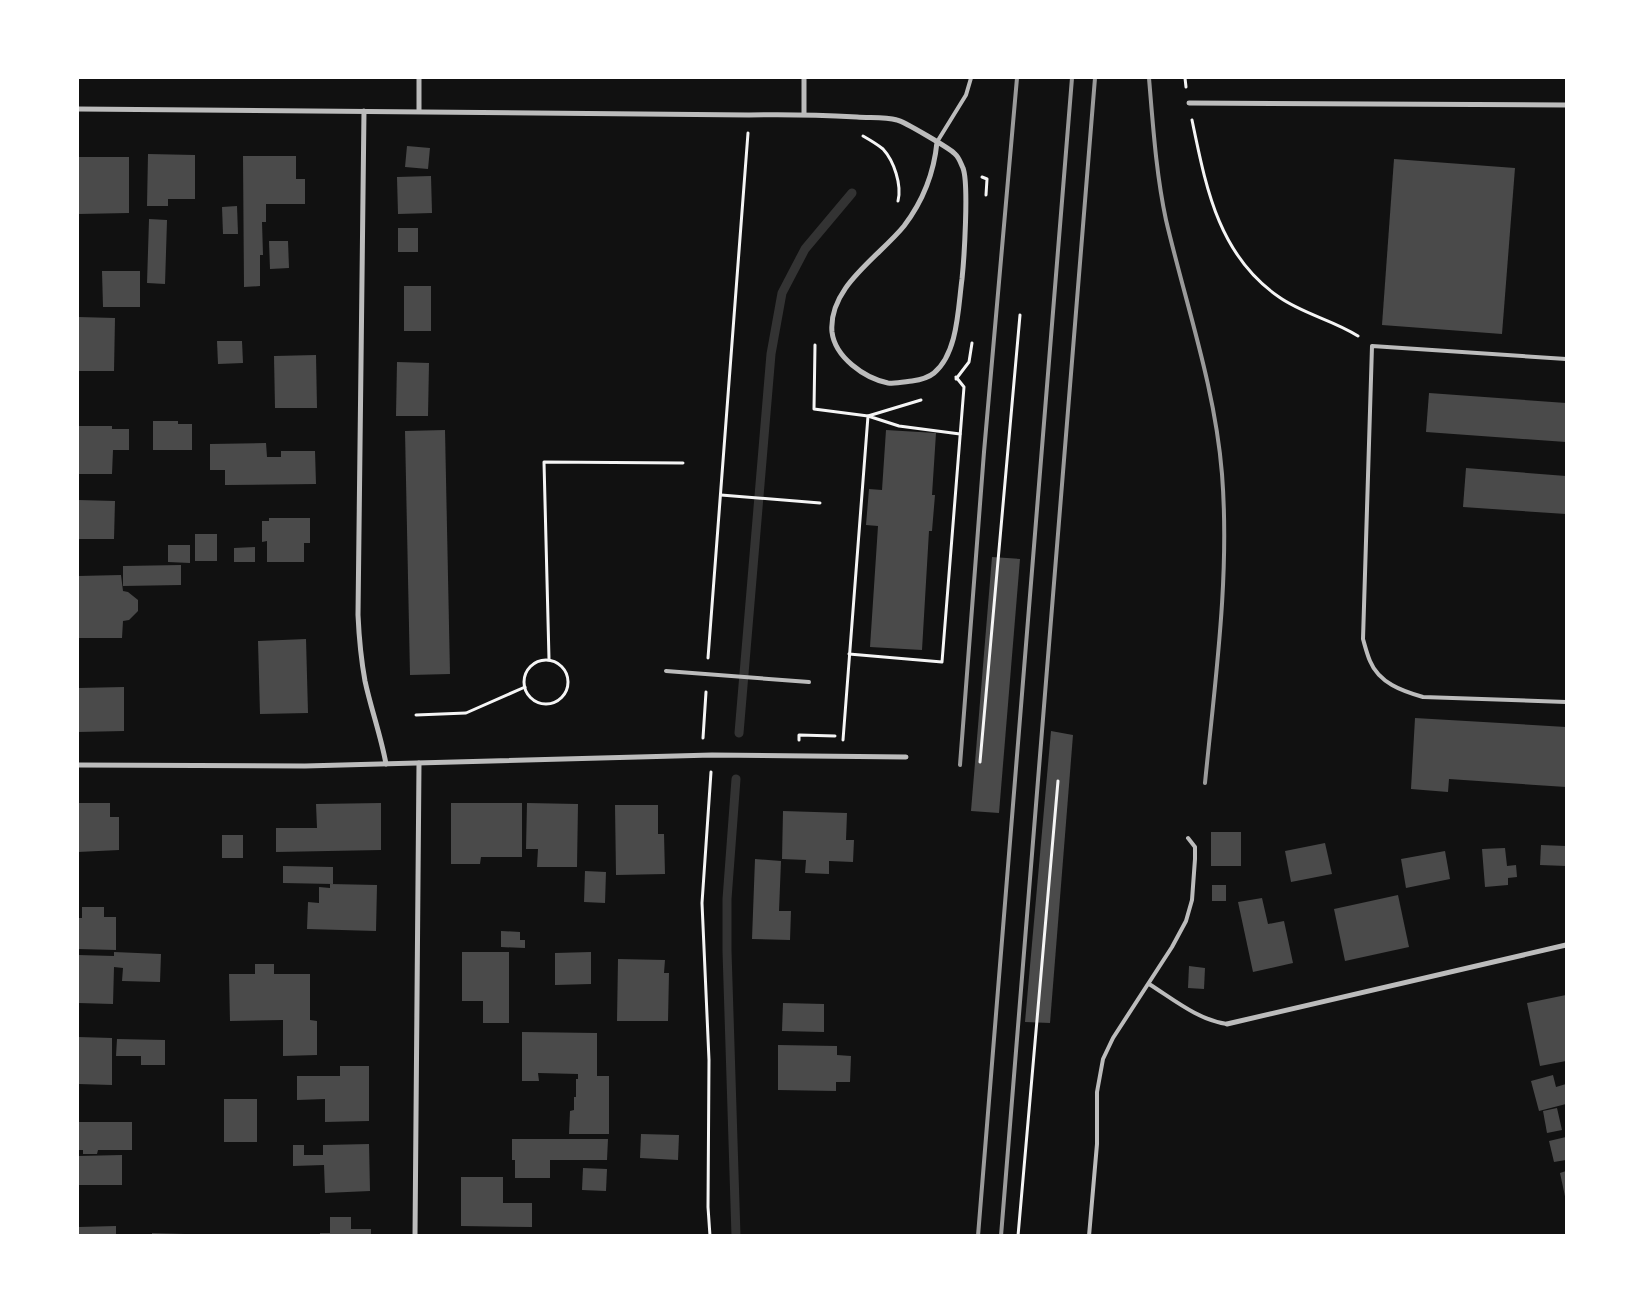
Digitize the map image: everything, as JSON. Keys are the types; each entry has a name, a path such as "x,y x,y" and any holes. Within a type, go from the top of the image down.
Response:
{"street":[{"path":"419,78 419,111"},
{"path":"804,78 804,114"},
{"path":"1189,103 1566,105"},
{"path":"78,108 730,115 804,114 898,120 937,142 956,154 964,170 963,272 953,344 942,363 934,373 920,380 889,383 870,377 844,357 832,333 832,320 837,300 860,272 903,227 919,203 928,185 937,142"},
{"path":"364,111 358,615 360,650 366,682 386,764"},
{"path":"78,765 305,766 702,755 906,757"},
{"path":"415,1236 419,763"},
{"path":"1227,1024 1566,945"}],"lane":[{"path":"937,142 966,95 971,78"},
{"path":"1566,359 1372,346 1363,639 1370,662 1379,676 1392,685 1423,697 1566,702"},
{"path":"666,671 809,682"},
{"path":"1089,1236 1097,1144 1097,1092 1103,1059 1113,1038 1149,984 1186,921 1192,900 1195,853 1188,838"},
{"path":"1149,984 1202,1017 1215,1023 1227,1024"}],"path":[{"path":"1185,78 1204,177 1220,226 1241,261 1278,297 1351,332 1372,346"},
{"path":"702,755 748,132 758,132"},
{"path":"856,134 874,143 889,157 898,181 899,197 896,205"},
{"path":"980,762 1020,315"},
{"path":"815,341 814,409 868,416 841,756"},
{"path":"849,654 942,662 964,387 942,363"},
{"path":"549,659 544,462 683,463"},
{"path":"721,495 820,503"},
{"path":"549,659 559,663 566,671 569,681 568,689 563,697 556,702 547,704 530,697 525,687 525,677 529,667 538,661 549,659"},
{"path":"416,715 466,712 525,687"},
{"path":"710,1236 708,1207 709,1060 702,902 712,755"},
{"path":"1018,1236 1058,781"}],"building":[{"path":"407,146 430,148 428,169 405,167"},
{"path":"148,154 195,155 195,199 168,199 168,206 147,206"},
{"path":"243,156 296,156 296,179 305,179 305,204 266,204 266,222 262,222 263,255 260,255 260,286 244,287"},
{"path":"78,157 129,157 129,213 78,214"},
{"path":"1394,159 1515,168 1502,334 1382,325"},
{"path":"431,176 432,213 398,214 397,177"},
{"path":"237,206 238,234 223,234 222,207"},
{"path":"149,219 167,220 165,284 147,283"},
{"path":"398,228 418,228 418,252 398,252"},
{"path":"269,241 288,241 289,268 270,269"},
{"path":"102,271 140,271 140,307 103,307"},
{"path":"404,286 431,286 431,331 404,331"},
{"path":"78,317 115,318 114,371 78,371"},
{"path":"217,341 242,341 243,363 218,364"},
{"path":"316,355 317,408 275,408 274,356"},
{"path":"397,362 429,363 428,416 396,416"},
{"path":"1429,393 1566,403 1566,442 1426,432"},
{"path":"153,421 178,421 178,424 192,424 192,450 153,450"},
{"path":"78,426 112,426 112,429 129,429 129,450 113,450 112,474 78,474"},
{"path":"445,430 450,674 410,675 405,431"},
{"path":"886,430 936,433 932,495 935,495 932,531 929,531 922,650 870,647 878,526 866,525 869,489 882,490"},
{"path":"266,443 267,457 281,457 281,451 315,451 316,484 225,485 225,470 210,470 210,444"},
{"path":"1466,468 1566,476 1566,514 1463,507"},
{"path":"78,500 115,501 114,539 78,539"},
{"path":"269,518 310,518 310,543 304,543 304,562 267,562 267,541 262,542 262,521 269,521"},
{"path":"195,534 217,534 217,561 195,561"},
{"path":"168,545 190,545 190,563 168,562"},
{"path":"255,547 255,562 234,562 234,548"},
{"path":"992,557 1020,559 999,813 971,811"},
{"path":"181,565 181,585 123,586 123,566"},
{"path":"121,575 123,591 128,592 138,600 138,611 129,620 123,621 122,638 78,638 78,576"},
{"path":"306,639 308,713 260,714 258,641"},
{"path":"124,687 124,731 78,732 78,688"},
{"path":"1415,718 1566,727 1566,787 1449,779 1448,792 1411,789"},
{"path":"1051,731 1073,735 1050,1023 1025,1022"},
{"path":"78,803 110,803 110,817 119,817 119,850 78,852"},
{"path":"381,803 381,850 276,852 276,828 317,828 316,804"},
{"path":"451,803 522,803 522,857 481,857 480,864 451,864"},
{"path":"527,803 578,804 577,867 537,867 538,849 526,849"},
{"path":"615,805 658,805 658,834 664,834 665,874 616,875"},
{"path":"783,811 847,813 846,840 854,840 853,862 829,861 829,874 805,873 806,860 782,859"},
{"path":"1211,832 1241,832 1241,866 1211,866"},
{"path":"222,835 243,835 243,858 222,858"},
{"path":"1325,843 1332,874 1291,882 1285,851"},
{"path":"1541,845 1566,846 1566,866 1540,865"},
{"path":"1505,848 1507,866 1516,865 1517,877 1508,878 1508,885 1485,887 1482,849"},
{"path":"1445,851 1450,879 1406,888 1401,859"},
{"path":"755,859 781,861 779,911 791,911 790,940 752,939"},
{"path":"283,866 333,867 333,884 283,883"},
{"path":"585,871 606,872 605,903 584,902"},
{"path":"330,884 377,885 376,931 307,929 308,902 319,903 319,887 330,888"},
{"path":"1212,885 1226,885 1226,901 1212,901"},
{"path":"1398,895 1409,947 1345,961 1334,909"},
{"path":"1262,898 1268,924 1284,921 1293,963 1253,972 1238,902"},
{"path":"82,907 104,907 104,917 116,917 116,950 78,949 78,918 82,918"},
{"path":"501,931 520,932 520,940 525,940 525,948 501,947"},
{"path":"114,952 161,954 160,982 122,981 123,968 114,967 113,1004 78,1003 78,955 114,956"},
{"path":"462,952 509,952 509,1023 483,1023 483,1001 462,1001"},
{"path":"591,952 591,984 555,985 555,953"},
{"path":"618,959 665,960 664,973 669,973 668,1021 617,1021"},
{"path":"255,964 274,964 274,974 310,974 310,1020 317,1021 317,1055 283,1056 283,1020 230,1021 229,974 255,974"},
{"path":"1189,966 1205,968 1204,989 1188,988"},
{"path":"1566,995 1566,1061 1540,1066 1527,1003"},
{"path":"783,1003 824,1004 824,1032 782,1031"},
{"path":"522,1032 597,1033 597,1076 609,1076 609,1134 569,1134 570,1111 574,1110 578,1074 538,1073 539,1081 522,1081"},
{"path":"78,1037 112,1038 112,1085 78,1084"},
{"path":"117,1039 165,1040 165,1065 141,1065 141,1056 116,1056"},
{"path":"778,1045 837,1046 837,1055 851,1056 850,1082 836,1082 836,1091 778,1090"},
{"path":"340,1066 369,1066 369,1121 325,1122 325,1099 297,1100 297,1076 340,1076"},
{"path":"1553,1075 1556,1087 1566,1084 1566,1104 1539,1111 1531,1081"},
{"path":"224,1099 257,1099 257,1142 224,1142"},
{"path":"1557,1108 1562,1130 1547,1133 1543,1111"},
{"path":"78,1122 132,1122 132,1150 98,1150 97,1154 83,1154 83,1150 78,1150"},
{"path":"641,1134 679,1135 678,1160 640,1158"},
{"path":"1566,1137 1566,1160 1554,1162 1549,1141"},
{"path":"512,1139 608,1139 607,1160 550,1160 550,1178 515,1178 515,1160 512,1160"},
{"path":"369,1144 370,1191 325,1193 324,1165 293,1166 293,1145 304,1145 304,1155 323,1155 323,1145"},
{"path":"122,1155 122,1185 78,1185 78,1156"},
{"path":"583,1168 607,1169 606,1191 582,1190"},
{"path":"1566,1171 1566,1201 1560,1173"},
{"path":"461,1177 503,1177 503,1203 532,1203 532,1227 461,1226"},
{"path":"330,1217 351,1217 351,1229 371,1229 371,1236 320,1236 320,1233 330,1233"},
{"path":"116,1226 116,1236 78,1236 78,1227"},
{"path":"152,1233 185,1234 185,1236 152,1236"}],"waterway":[{"path":"739,733 771,354 782,293 805,249 852,193"},
{"path":"736,779 727,899 736,1236"}],"railway":[{"path":"960,765 984,452 1017,78"},
{"path":"978,1236 1072,78"},
{"path":"1001,1236 1095,78"},
{"path":"1149,78 1155,149 1166,220 1199,346 1213,410 1222,474 1224,513 1223,590 1205,783"}]}
